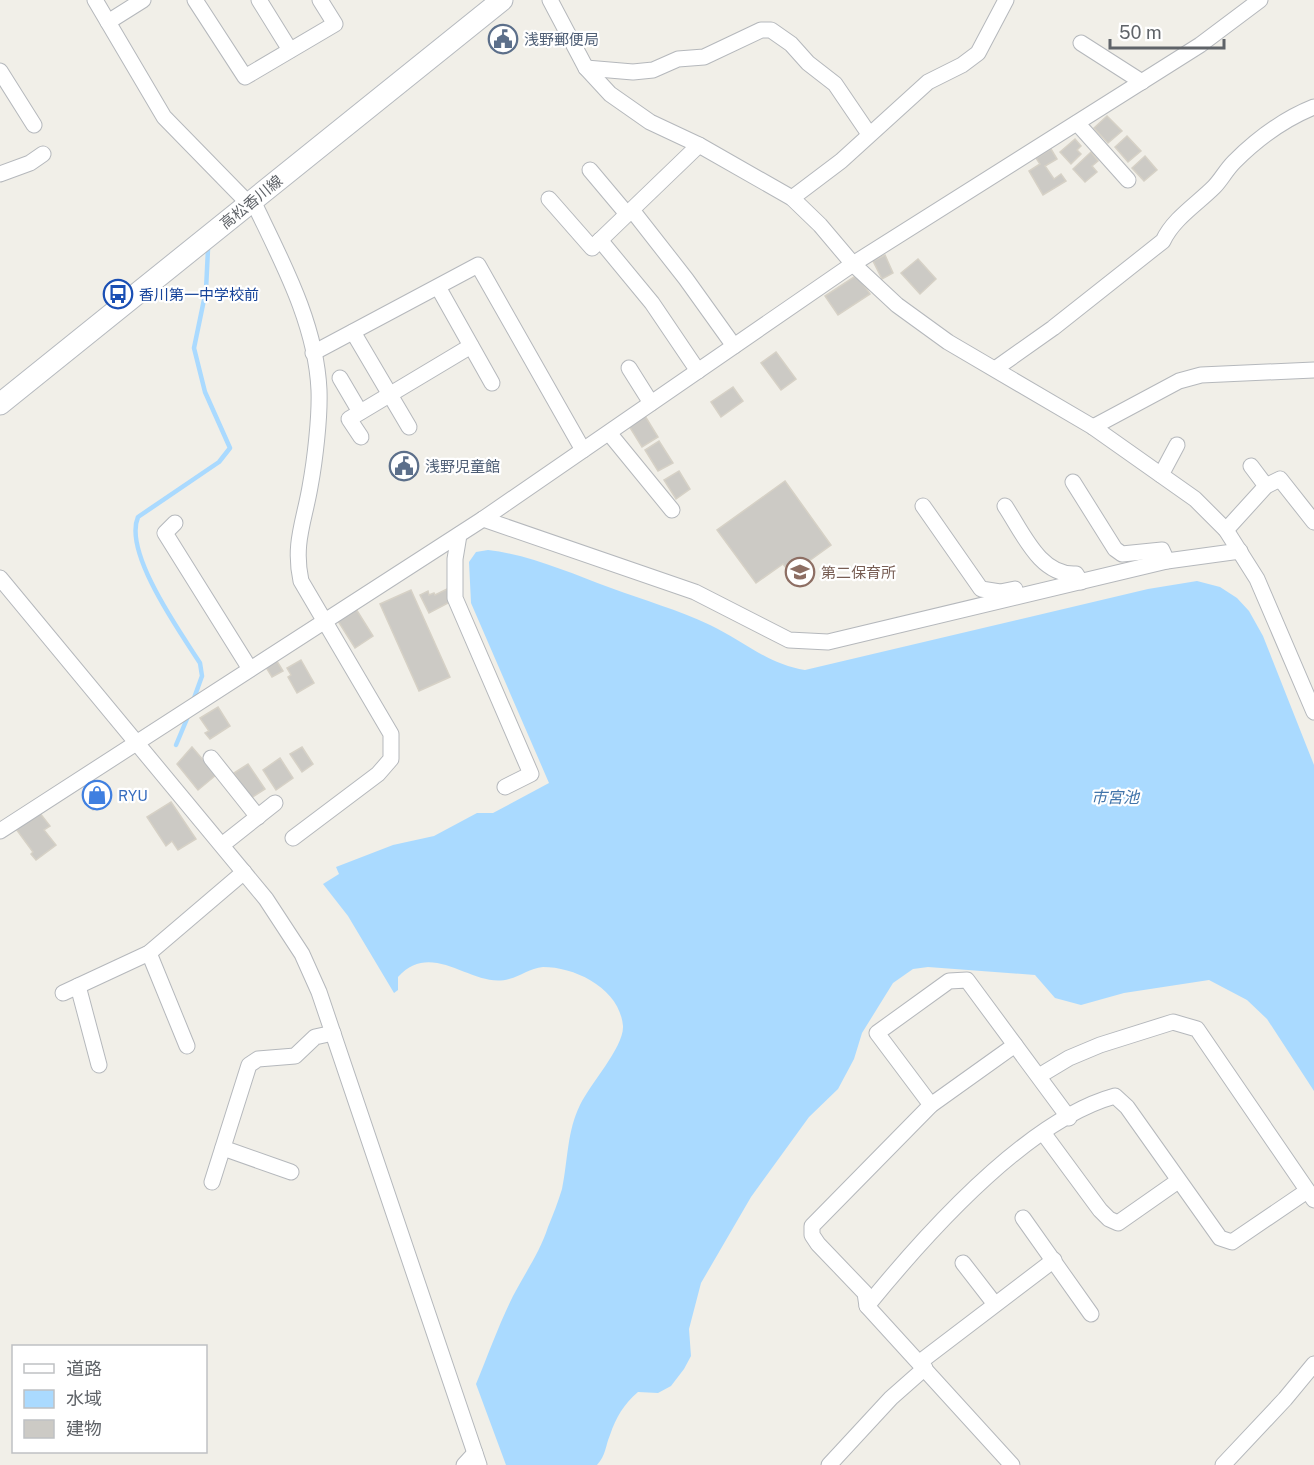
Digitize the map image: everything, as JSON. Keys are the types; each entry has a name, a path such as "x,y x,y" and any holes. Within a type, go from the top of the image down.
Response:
{"main road":[{"name":"高松香川線","path":"0,404 501,0"}],"street":[{"path":"95,0 164,117 251,202 298,298 313,353 319,391 310,486 297,544 297,560 302,581 324,622 391,734 391,759 378,774 293,838"},
{"path":"108,22 143,0"},
{"path":"195,0 245,77 336,24 320,0"},
{"path":"259,0 290,50"},
{"path":"550,0 586,68 610,94 650,122 699,145 792,198 820,225 853,264 897,305 948,342 1093,428 1195,499 1226,531 1240,551 1269,606 1314,712"},
{"path":"792,198 841,161 928,82 962,65 978,53 1006,0"},
{"path":"0,831 459,535 853,264 1200,45 1260,0"},
{"path":"586,68 633,72 653,70 678,59 711,55 761,30 771,30 791,44 808,63 835,84 869,134"},
{"path":"1081,43 1142,82"},
{"path":"0,71 34,125"},
{"path":"995,369 1053,328 1163,241 1168,230 1216,185 1232,164 1251,146 1278,125 1314,107"},
{"path":"1077,123 1128,180"},
{"path":"549,199 592,248 699,145"},
{"path":"0,174 30,163 44,154"},
{"path":"590,170 630,212 686,279 734,346"},
{"path":"600,240 652,303 698,371"},
{"path":"313,353 478,265 584,450"},
{"path":"438,287 492,383"},
{"path":"353,332 409,428"},
{"path":"361,437 349,420 471,346"},
{"path":"629,368 651,403"},
{"path":"1093,428 1179,381 1201,375 1314,370"},
{"path":"340,378 360,412"},
{"path":"609,433 672,510"},
{"path":"1161,476 1177,445"},
{"path":"1251,466 1266,486"},
{"path":"1226,531 1266,486 1280,478 1314,522"},
{"path":"1073,482 1115,549 1122,554 1162,550 1167,561"},
{"path":"1005,506 1046,566 1062,575 1076,574 1082,582"},
{"path":"922,507 981,588 1000,592 1015,589 1021,596"},
{"path":"483,519 695,592 789,640 828,642 1167,561 1240,551"},
{"path":"175,523 165,533 250,669"},
{"path":"459,535 454,559 455,598 531,774 506,787"},
{"path":"0,578 244,872 284,924 302,954 333,1033 477,1459 464,1465"},
{"path":"211,758 258,817"},
{"path":"222,845 275,803"},
{"path":"63,993 148,953 244,872"},
{"path":"148,953 187,1046"},
{"path":"931,1105 877,1033 949,981 967,980 1068,1118"},
{"path":"78,986 99,1065"},
{"path":"867,1306 895,1272 970,1192 1010,1157 1095,1101 1115,1096 1127,1107 1220,1238 1232,1242 1311,1195 1197,1029 1173,1022 1100,1045 1069,1058 1039,1076"},
{"path":"212,1182 249,1065 258,1059 295,1056 315,1036 333,1033"},
{"path":"1012,1465 994,1448 923,1365 867,1306 865,1293 818,1244 812,1235 812,1226 931,1105 1015,1045"},
{"path":"1044,1134 1109,1219 1118,1222 1178,1181"},
{"path":"223,1148 291,1172"},
{"path":"1023,1218 1091,1314"},
{"path":"829,1465 923,1365 994,1304 1053,1260"},
{"path":"963,1263 994,1304"},
{"path":"1223,1465 1286,1399 1314,1364"}],"water":[{"name":"市宮池","path":"488,550 535,560 673,610 722,631 779,663 805,670 1148,589 1197,581 1220,587 1237,598 1249,611 1263,636 1314,765 1314,1091 1267,1019 1247,1000 1209,980 1124,993 1081,1005 1055,998 1035,975 928,967 913,969 893,983 862,1033 854,1059 838,1089 809,1117 751,1197 701,1283 689,1329 691,1356 671,1386 658,1393 638,1392 629,1401 615,1422 604,1454 597,1465 506,1465 476,1384 508,1307 545,1236 562,1189 570,1135 576,1115 622,1035 623,1026 620,1013 614,1001 594,983 582,976 556,968 543,967 509,979 495,980 481,978 439,963 425,962 411,966 398,977 398,990 394,993 348,916 323,884 339,874 336,867 393,845 434,836 477,813 493,813 549,783 471,603 469,562 476,552"}],"building":[{"path":"1107,116 1122,131 1108,143 1094,128"},
{"path":"1127,136 1141,151 1128,162 1115,147"},
{"path":"1075,139 1081,146 1077,150 1081,154 1071,164 1060,152"},
{"path":"1051,149 1057,159 1045,166 1054,179 1061,174 1066,181 1043,195 1029,171 1040,164 1036,158"},
{"path":"1091,152 1098,161 1092,166 1097,172 1085,182 1073,169"},
{"path":"1145,156 1157,170 1144,181 1132,168"},
{"path":"885,255 893,273 882,279 873,261"},
{"path":"918,259 936,279 920,294 901,273"},
{"path":"857,275 870,294 838,315 825,296"},
{"path":"776,352 796,379 781,390 761,363"},
{"path":"733,387 743,401 721,417 711,402"},
{"path":"645,416 658,437 642,447 629,426"},
{"path":"659,441 673,463 658,471 645,450"},
{"path":"679,471 690,489 676,499 664,480"},
{"path":"785,481 831,545 791,574 783,564 756,583 717,530"},
{"path":"447,589 452,601 429,613 420,595 428,591 429,595 434,593 435,595"},
{"path":"411,590 450,677 419,691 380,604"},
{"path":"356,609 373,636 355,648 338,621"},
{"path":"275,658 283,671 272,677 264,664"},
{"path":"301,660 314,683 297,693 288,677 291,675 287,668"},
{"path":"218,707 230,726 210,739 205,733 209,731 200,718"},
{"path":"192,747 216,775 198,790 177,764"},
{"path":"302,747 313,764 302,772 290,754"},
{"path":"280,758 293,778 276,790 263,770"},
{"path":"248,764 265,789 251,798 234,773"},
{"path":"101,784 110,799 93,810 83,795"},
{"path":"171,802 196,839 178,850 172,841 166,846 147,817"},
{"path":"39,812 50,826 44,830 56,845 36,860 31,854 33,852 16,829"}],"waterway":[{"path":"193,701 202,676 200,663 156,592 139,550 136,532 138,517 219,462 230,448 205,392 194,348 206,290 208,249"},
{"path":"176,745 189,714"}],"place":[{"name":"浅野郵便局","path":"503,39"},
{"name":"香川第一中学校前","path":"118,294"},
{"name":"浅野児童館","path":"404,466"},
{"name":"第二保育所","path":"800,572"},
{"name":"RYU","path":"97,795"}]}
